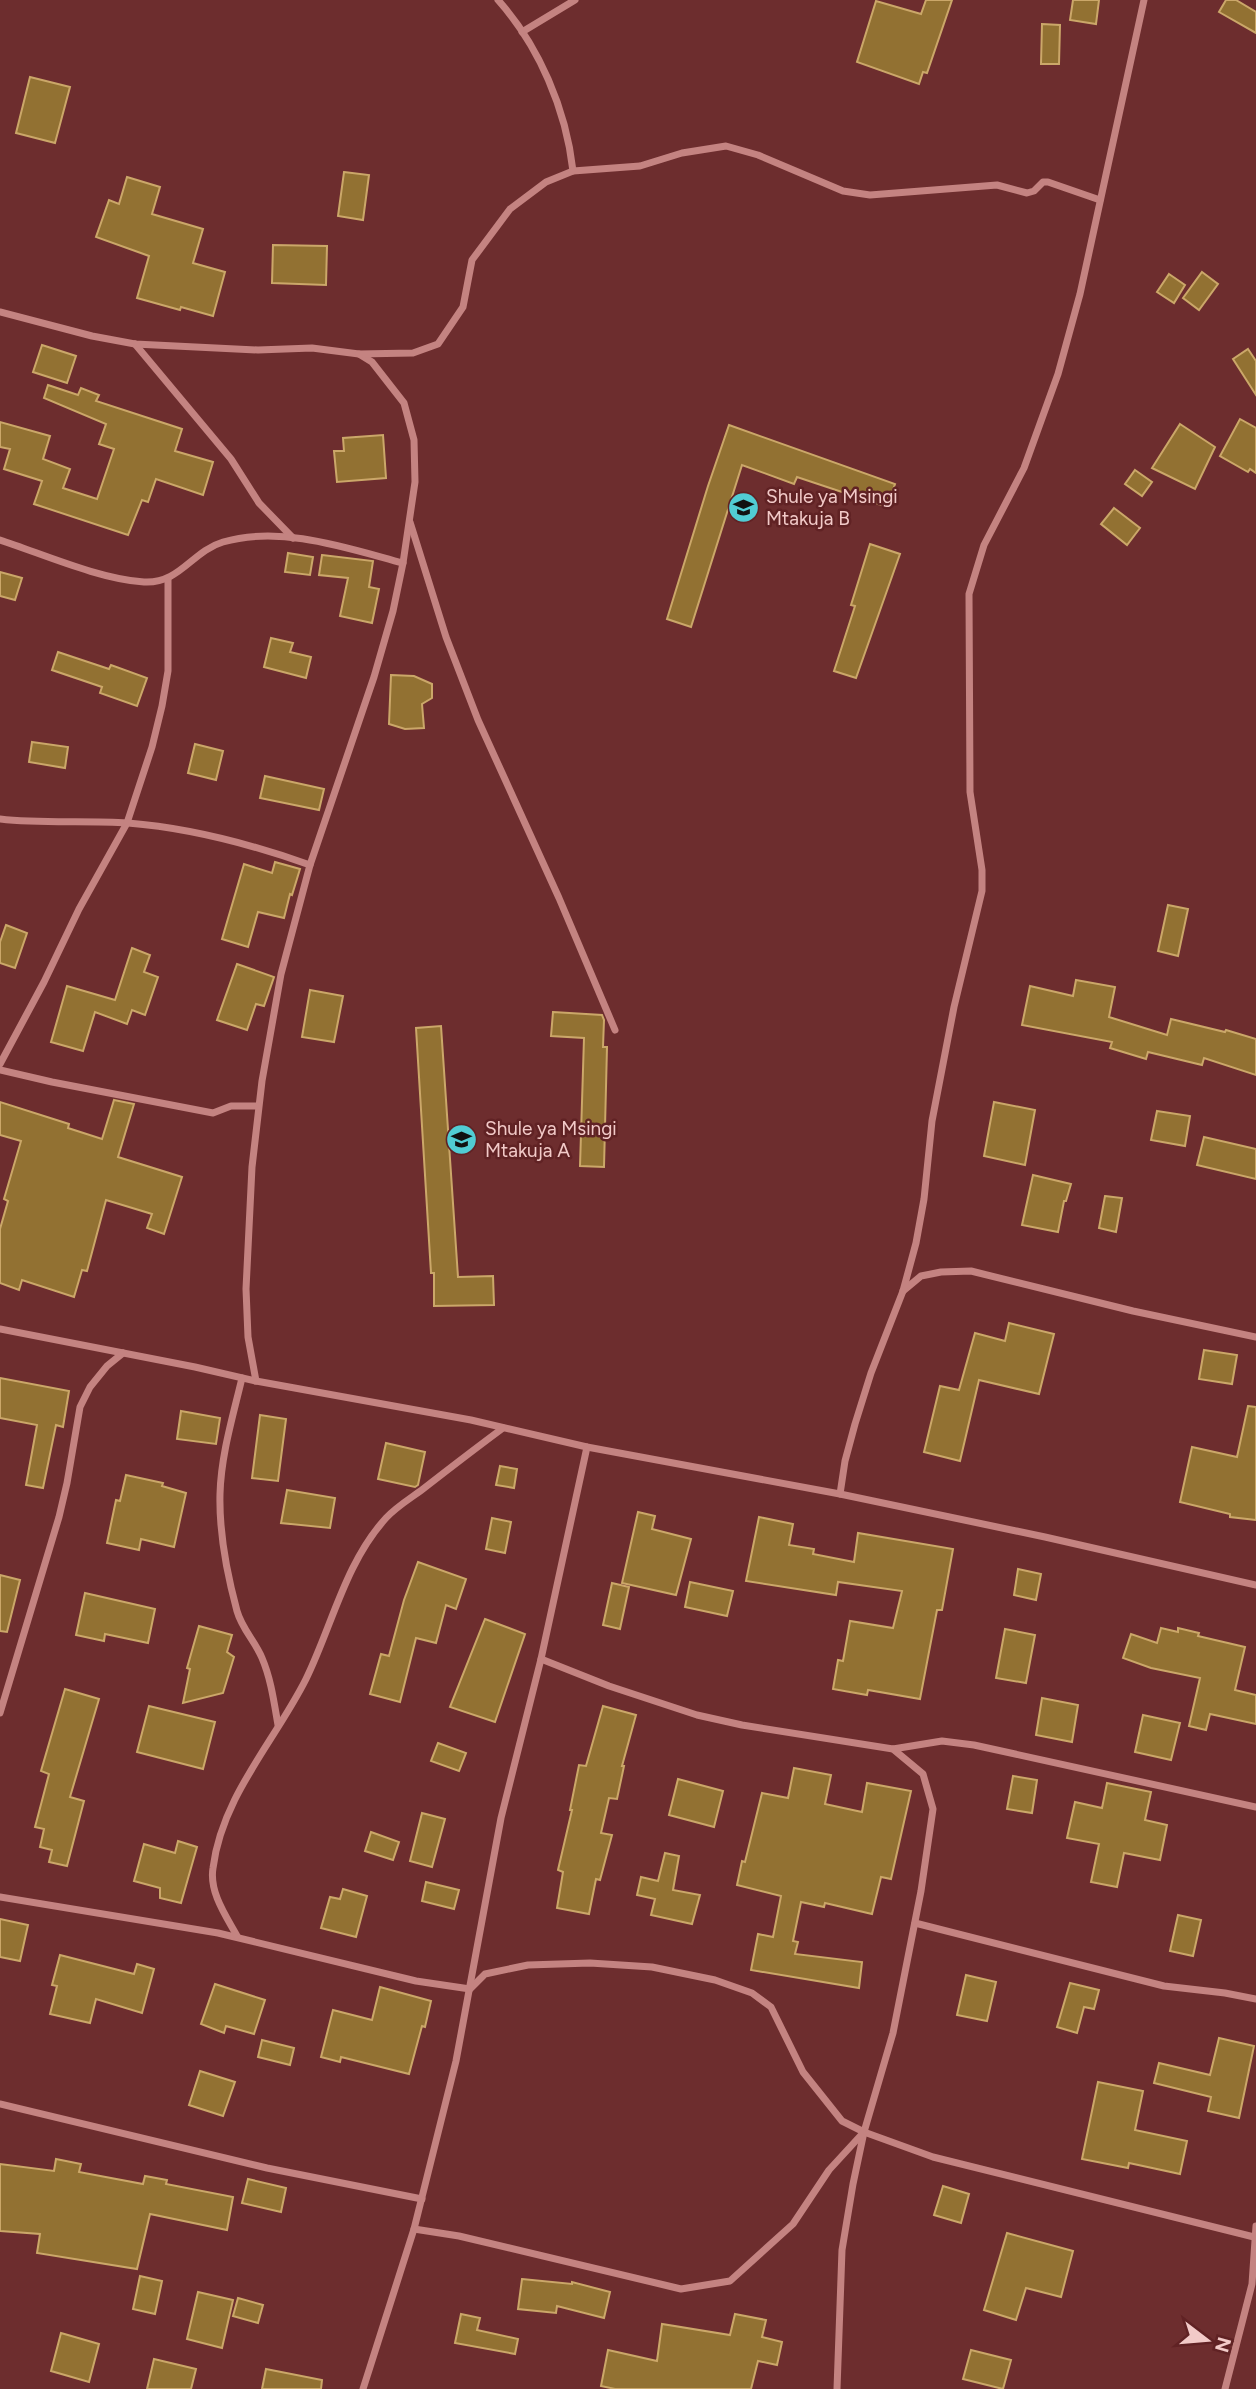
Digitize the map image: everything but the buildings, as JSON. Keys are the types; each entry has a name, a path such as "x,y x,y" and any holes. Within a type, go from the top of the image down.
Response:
{"street":[{"path":"498,0 535,50 567,130 573,170"},
{"path":"522,32 575,0"},
{"path":"840,1494 845,1461 863,1398 903,1291 916,1243 937,1096 954,1007 982,891 982,870 970,792 969,594 984,545 1024,468 1058,374 1080,294 1144,0"},
{"path":"0,312 92,337 135,344 258,350 312,348 359,354 413,353 438,344 463,307 472,260 510,209 546,182 573,170 639,166 682,153 726,146 758,155 843,191 883,194 997,185 1027,193 1034,191 1043,182 1048,182 1100,200"},
{"path":"135,344 231,458 259,503 293,538"},
{"path":"256,1381 248,1337 246,1289 252,1167 258,1106 281,974 310,864 374,677 393,611 415,482 414,440 404,403 372,362 359,354"},
{"path":"409,518 446,637 478,720 554,886 615,1030"},
{"path":"0,540 108,576 145,582 168,580 200,552 224,542 262,537 293,538 351,549 403,563"},
{"path":"0,1064 79,909 127,823 152,747 168,671 168,580"},
{"path":"0,819 127,823 212,835 310,864"},
{"path":"0,1070 213,1113 231,1106 258,1106"},
{"path":"903,1291 921,1276 971,1271 1133,1311 1256,1337"},
{"path":"0,1329 587,1447 840,1494 1256,1585"},
{"path":"0,1713 59,1517 80,1407 90,1387 107,1366 123,1353"},
{"path":"242,1378 224,1455 220,1494 221,1519 237,1613 261,1656 270,1682 278,1726"},
{"path":"237,1936 213,1885 212,1870 217,1847 231,1806 305,1681 344,1585 368,1543 387,1517 503,1428"},
{"path":"363,2389 414,2230 456,2061 501,1818 541,1659 587,1447"},
{"path":"541,1659 609,1686 742,1725 893,1749 942,1741 974,1745 1256,1807"},
{"path":"837,2389 842,2250 864,2132 893,2032 915,1923 933,1809 923,1774 893,1749"},
{"path":"0,1897 237,1936 404,1978 470,1989"},
{"path":"915,1923 1164,1986 1256,1999"},
{"path":"470,1989 485,1974 528,1965 590,1963 652,1967 715,1980 752,1993 771,2007 803,2071 842,2121 864,2132 933,2157 1254,2237"},
{"path":"0,2104 267,2168 422,2199"},
{"path":"414,2230 459,2236 681,2289 730,2281 793,2224 829,2170 864,2132"},
{"path":"1225,2389 1254,2285 1256,2226"}],"place":[{"name":"Shule ya Msingi Mtakuja B","path":"743,507"},
{"name":"Shule ya Msingi Mtakuja A","path":"462,1139"}]}
